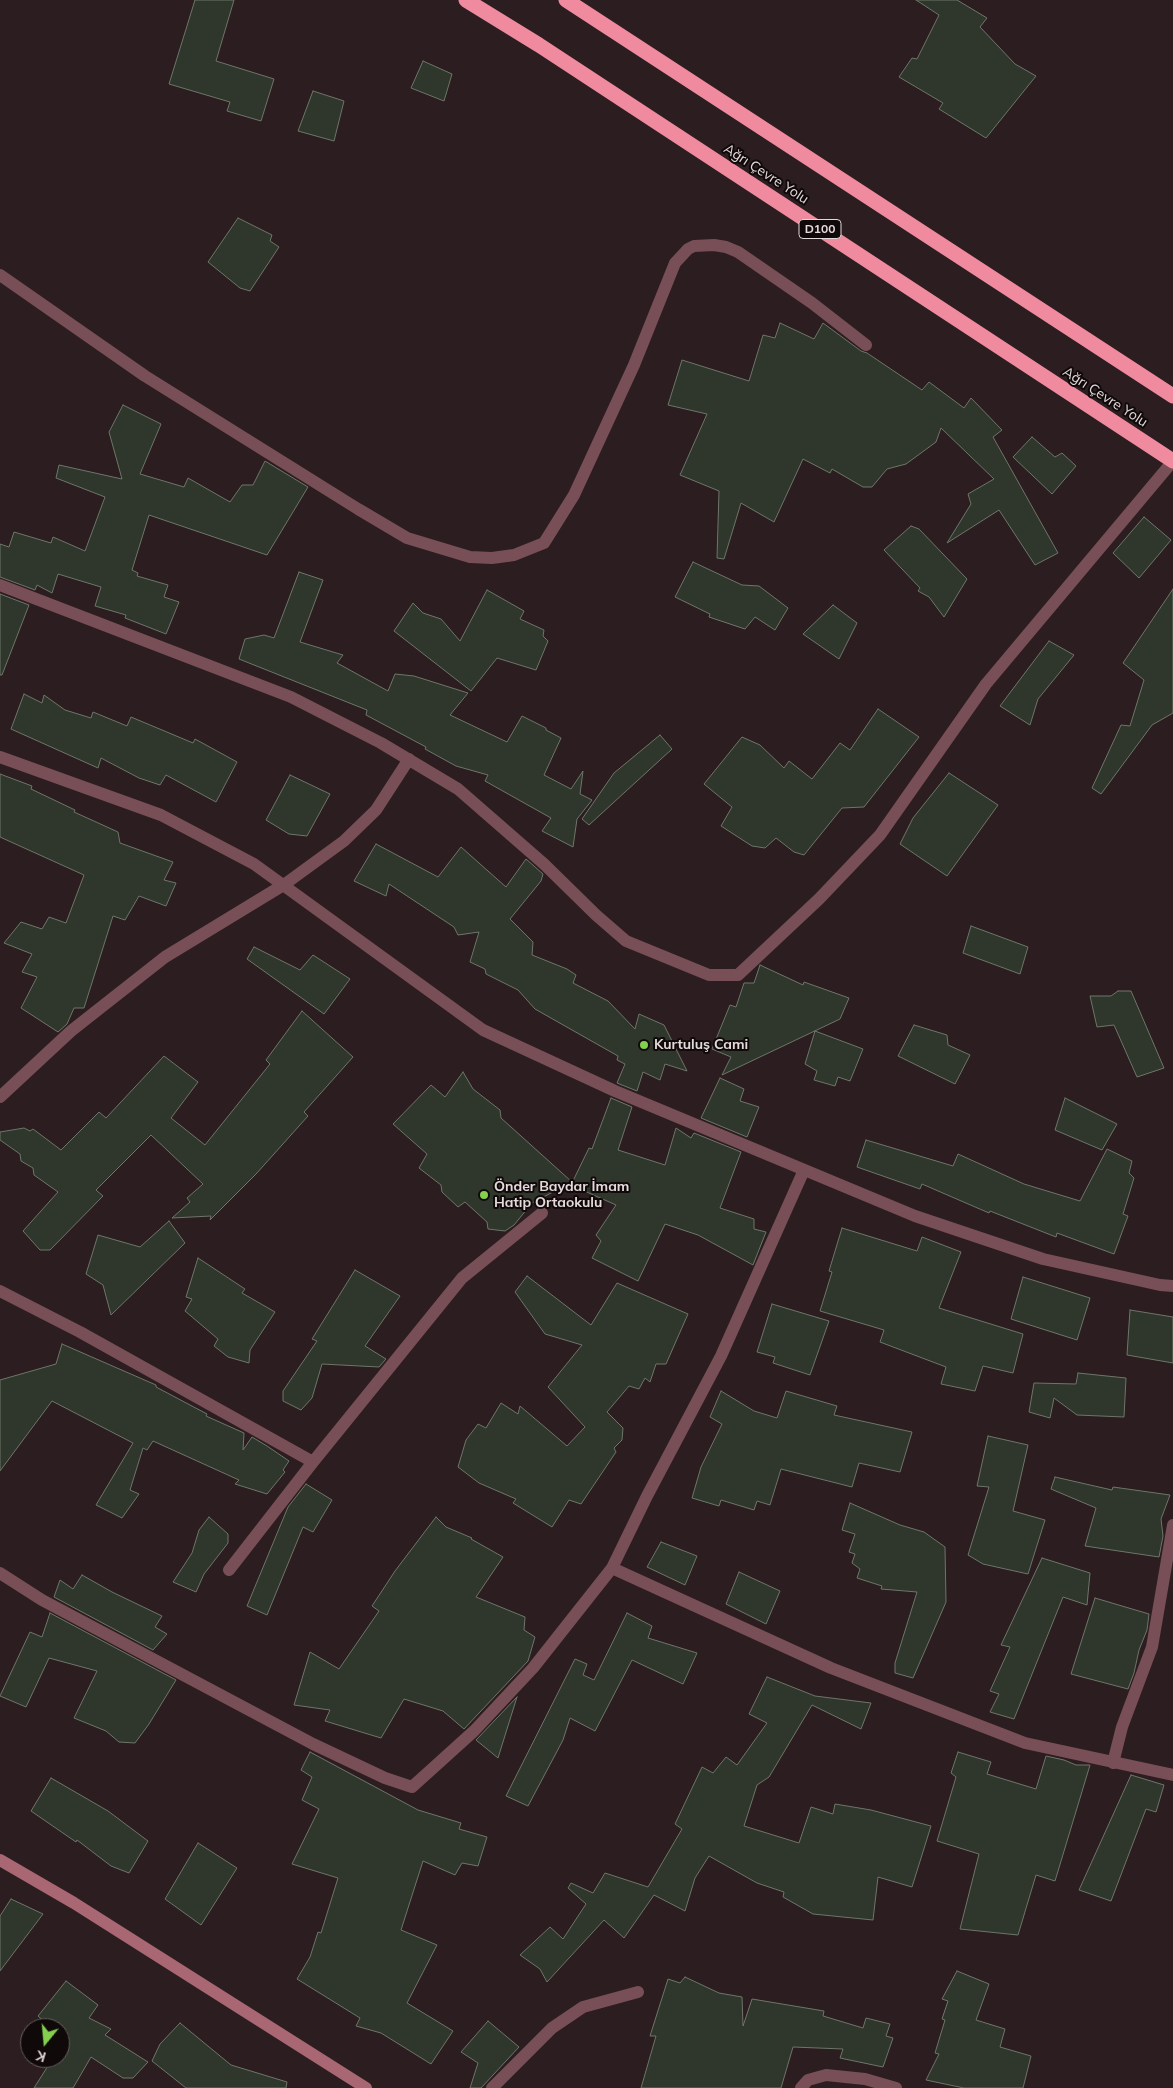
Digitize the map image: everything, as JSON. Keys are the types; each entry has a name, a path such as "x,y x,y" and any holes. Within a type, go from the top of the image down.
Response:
{"highway":[{"name":"Ağrı Çevre Yolu","path":"466,0 548,50 1173,461"},
{"path":"566,0 1173,396"}],"street":[{"path":"0,275 145,376 374,519 406,538 470,557 492,558 514,555 544,543 574,495 634,366 675,263 688,249 694,246 714,245 738,252 812,303 866,345"},
{"path":"0,584 291,697 409,759 458,789 544,864 596,915 626,941 710,975 738,976 820,899 880,836 986,684 1173,461"},
{"path":"0,757 161,815 254,864 285,884 484,1030 614,1091 915,1216 1043,1259 1160,1285 1173,1286"},
{"path":"0,1097 71,1031 165,957 285,884 344,841 376,810 409,759"},
{"path":"0,1572 42,1600 313,1744 385,1778 412,1787 474,1731 533,1668 612,1568 647,1496 721,1356 804,1170"},
{"path":"230,1570 313,1462 462,1278 542,1213"},
{"path":"0,1291 80,1332 313,1462"},
{"path":"1113,1763 1122,1727 1152,1647 1173,1525"},
{"path":"612,1568 831,1668 1025,1743 1173,1776"},
{"path":"0,1860 74,1902 366,2088"},
{"path":"492,2088 552,2028 583,2007 638,1992"},
{"path":"801,2088 808,2080 826,2075 865,2079 896,2088"}],"building":[{"path":"195,0 234,0 216,61 274,79 261,121 227,111 230,102 169,84"},
{"path":"916,0 957,0 987,18 980,27 1015,64 1036,76 986,138 939,109 943,103 899,77 912,58 917,59 939,15"},
{"path":"423,61 452,74 444,101 411,88"},
{"path":"313,91 344,101 334,141 298,131"},
{"path":"238,218 272,235 270,241 279,247 250,291 240,288 208,262"},
{"path":"780,323 814,339 823,323 861,351 867,353 922,390 929,382 964,408 971,398 1002,430 993,437 1058,553 1035,565 999,510 947,543 971,504 968,494 994,479 941,428 936,442 906,464 887,469 872,487 863,487 832,469 830,473 803,459 774,522 741,503 724,559 717,558 719,491 680,475 707,414 668,405 682,360 749,381 763,335 775,338"},
{"path":"123,405 161,424 140,474 184,487 188,478 230,502 242,485 253,485 265,461 308,487 267,555 149,515 132,570 138,573 137,576 168,585 164,597 179,602 166,634 125,618 126,615 95,606 101,587 58,574 52,593 37,585 35,590 0,577 0,544 9,547 14,532 51,543 53,537 85,551 105,497 56,478 59,465 122,479 109,432"},
{"path":"1032,437 1055,457 1062,453 1076,466 1052,494 1013,457"},
{"path":"1144,517 1171,540 1139,578 1113,553"},
{"path":"911,526 919,529 967,579 944,617 929,597 918,591 920,588 884,550"},
{"path":"693,562 742,585 759,586 788,608 775,630 755,617 745,629 709,617 710,614 675,597"},
{"path":"299,572 323,580 300,642 343,655 337,663 388,691 395,674 414,676 468,693 450,715 507,742 522,716 561,738 544,775 571,789 583,771 580,794 592,800 577,819 573,847 542,831 551,818 485,781 488,775 456,766 425,749 426,747 366,715 367,710 239,659 245,639 264,635 274,638"},
{"path":"1173,589 1173,713 1152,725 1101,794 1092,788 1121,725 1130,726 1144,680 1123,663"},
{"path":"487,590 524,611 520,619 544,630 543,636 548,641 536,670 497,658 471,691 394,631 413,603 423,613 441,619 460,641"},
{"path":"0,594 29,605 2,675 0,675"},
{"path":"833,605 857,623 839,659 803,634"},
{"path":"1049,641 1074,655 1038,699 1030,725 1000,706"},
{"path":"24,694 42,703 44,695 65,710 91,718 93,712 127,726 131,717 193,743 195,739 237,762 216,802 166,775 160,785 139,778 101,758 98,768 11,729"},
{"path":"878,709 919,737 864,807 842,808 804,855 794,852 776,838 765,848 752,846 721,826 732,807 704,784 742,737 760,745 784,768 789,761 812,779 840,743 850,750"},
{"path":"660,735 672,749 589,825 582,819 614,773"},
{"path":"949,773 998,805 947,876 900,844 913,818"},
{"path":"0,774 32,786 31,789 75,810 74,812 118,832 120,843 173,862 164,880 176,883 166,906 139,896 125,920 113,916 84,1008 74,1008 67,1024 58,1032 21,1008 37,977 22,972 32,954 4,943 21,922 42,929 49,917 66,923 84,875 0,837"},
{"path":"290,775 330,794 307,836 289,834 266,820"},
{"path":"376,844 438,877 461,847 506,887 526,859 543,874 541,881 510,919 533,942 532,955 567,969 576,975 573,983 608,1001 635,1029 639,1014 664,1025 687,1071 665,1064 660,1080 643,1072 637,1091 617,1083 625,1064 617,1060 618,1056 535,1009 518,990 486,974 485,969 470,962 479,932 458,935 454,927 389,884 386,896 354,881"},
{"path":"971,926 1028,947 1020,974 963,953"},
{"path":"254,947 300,970 313,955 350,979 324,1014 247,959"},
{"path":"760,965 803,985 804,982 849,998 840,1019 722,1075 731,1057 712,1049 730,1005 736,1007 744,983 754,983"},
{"path":"1118,991 1131,991 1164,1068 1137,1077 1114,1025 1097,1027 1090,996 1111,996"},
{"path":"302,1011 353,1057 304,1112 308,1116 256,1174 210,1220 211,1216 172,1218 190,1202 187,1198 203,1184 151,1135 96,1190 103,1196 50,1250 40,1250 23,1231 58,1192 34,1175 33,1168 21,1161 20,1154 0,1140 0,1132 24,1128 30,1131 33,1129 61,1150 99,1112 106,1118 164,1056 198,1082 171,1118 205,1145 270,1064 266,1060"},
{"path":"914,1025 947,1035 948,1045 970,1055 955,1084 898,1056"},
{"path":"815,1031 863,1049 850,1081 838,1077 835,1086 814,1080 817,1071 805,1064"},
{"path":"463,1072 473,1089 500,1110 501,1118 572,1182 532,1203 514,1225 505,1231 488,1229 487,1222 465,1202 458,1207 442,1192 441,1185 419,1168 427,1154 393,1124 431,1085 445,1097"},
{"path":"720,1078 744,1089 740,1101 759,1107 747,1137 701,1118"},
{"path":"611,1098 632,1107 618,1150 665,1165 676,1128 691,1138 694,1133 741,1152 720,1208 754,1219 754,1229 766,1232 753,1265 698,1235 665,1224 638,1281 592,1258 601,1241 596,1235 616,1205 571,1185 589,1148 592,1149"},
{"path":"1065,1098 1117,1124 1102,1150 1055,1130"},
{"path":"866,1140 953,1166 958,1154 1024,1184 1080,1201 1107,1149 1132,1161 1129,1173 1134,1178 1123,1214 1128,1216 1114,1254 1057,1233 1056,1237 990,1211 989,1213 922,1184 920,1189 857,1167"},
{"path":"169,1221 185,1243 111,1315 103,1285 86,1274 98,1235 140,1247"},
{"path":"842,1228 917,1251 922,1237 961,1252 939,1308 1023,1334 1013,1373 983,1366 975,1391 941,1384 946,1367 880,1342 884,1330 820,1311 832,1272 829,1271"},
{"path":"198,1258 245,1289 242,1293 275,1312 250,1350 249,1363 228,1357 214,1346 218,1339 185,1311 192,1299 186,1297"},
{"path":"355,1270 400,1296 365,1346 386,1359 379,1367 322,1364 312,1398 301,1410 283,1401 283,1391 317,1341 312,1339"},
{"path":"527,1276 591,1325 617,1283 688,1314 666,1364 656,1364 650,1382 645,1378 639,1389 629,1386 607,1412 623,1428 622,1440 614,1448 616,1452 581,1504 569,1500 552,1527 513,1503 516,1499 479,1483 458,1467 466,1440 478,1424 486,1428 501,1403 518,1414 520,1406 567,1446 585,1427 548,1387 582,1345 545,1334 515,1292"},
{"path":"1023,1277 1090,1298 1077,1340 1011,1319"},
{"path":"772,1304 829,1321 810,1375 773,1363 775,1357 757,1352"},
{"path":"1130,1310 1173,1317 1173,1363 1127,1355"},
{"path":"62,1344 156,1385 156,1387 207,1414 206,1416 244,1433 243,1450 252,1437 289,1461 283,1470 285,1472 267,1494 235,1484 239,1480 153,1441 147,1450 143,1448 130,1490 139,1494 122,1518 96,1505 133,1443 52,1401 0,1471 0,1380 56,1364"},
{"path":"1078,1373 1126,1378 1124,1417 1077,1415 1054,1398 1050,1418 1029,1412 1034,1383 1076,1384"},
{"path":"721,1391 754,1411 777,1418 786,1391 837,1406 834,1415 912,1432 900,1472 859,1463 852,1487 781,1469 770,1505 757,1501 754,1510 721,1500 719,1506 692,1498 701,1467 722,1424 710,1417"},
{"path":"988,1436 1028,1445 1013,1511 1045,1520 1028,1574 983,1564 968,1555 989,1487 977,1486"},
{"path":"1055,1477 1112,1490 1113,1487 1170,1495 1161,1519 1163,1536 1159,1557 1085,1546 1096,1508 1051,1489"},
{"path":"306,1484 332,1500 313,1532 303,1527 267,1615 247,1606 288,1507"},
{"path":"850,1503 900,1525 924,1532 945,1547 946,1602 913,1678 895,1673 895,1663 917,1592 881,1589 882,1586 857,1578 860,1569 852,1563 855,1554 849,1552 855,1534 842,1530"},
{"path":"209,1517 228,1534 228,1543 204,1574 196,1592 173,1582 192,1553 199,1530"},
{"path":"436,1517 446,1527 472,1538 503,1557 476,1597 525,1617 524,1630 535,1637 528,1661 464,1729 443,1711 404,1699 381,1738 325,1721 330,1710 294,1705 310,1652 339,1669 379,1611 372,1606 395,1571"},
{"path":"661,1542 697,1556 685,1585 647,1567"},
{"path":"1042,1558 1090,1573 1087,1605 1063,1597 1014,1719 990,1712 999,1694 990,1691 1010,1647 1001,1645"},
{"path":"739,1572 780,1591 766,1624 726,1604"},
{"path":"82,1575 162,1616 155,1627 167,1634 153,1650 54,1597 60,1580 73,1589"},
{"path":"1095,1598 1149,1614 1147,1630 1128,1689 1071,1674"},
{"path":"50,1613 176,1680 135,1743 119,1742 106,1731 74,1718 97,1671 49,1658 26,1707 0,1696 30,1632 42,1637"},
{"path":"627,1613 652,1626 648,1638 697,1653 683,1684 632,1660 595,1731 570,1718 563,1740 528,1806 506,1796 575,1659 587,1664 583,1675 594,1680"},
{"path":"767,1677 815,1696 871,1703 861,1729 812,1705 769,1777 757,1785 744,1826 799,1843 811,1807 833,1814 835,1804 871,1810 931,1826 912,1887 878,1877 873,1920 813,1914 783,1897 784,1892 757,1883 709,1856 695,1878 685,1911 654,1895 624,1938 604,1920 547,1982 540,1969 520,1955 550,1927 563,1939 586,1904 568,1888 571,1883 593,1893 605,1873 648,1887 682,1829 675,1824 702,1767 713,1773 726,1757 737,1765 767,1723 749,1714"},
{"path":"517,1697 498,1758 476,1740"},
{"path":"310,1752 418,1810 461,1823 459,1829 487,1837 478,1866 462,1863 455,1875 423,1861 401,1930 437,1945 407,2003 453,2031 431,2064 381,2033 356,2026 360,2018 297,1979 310,1957 318,1932 321,1933 338,1878 292,1864 319,1809 302,1800 312,1777 301,1770"},
{"path":"958,1752 991,1762 987,1774 1036,1789 1046,1756 1076,1765 1090,1765 1055,1881 1036,1875 1018,1935 960,1929 979,1854 937,1841 956,1777 951,1773"},
{"path":"1131,1775 1164,1785 1156,1812 1146,1809 1111,1901 1079,1890"},
{"path":"51,1778 108,1811 148,1841 129,1873 111,1866 77,1840 76,1842 31,1811"},
{"path":"198,1843 237,1868 201,1925 165,1899"},
{"path":"11,1899 43,1914 0,1971 0,1916"},
{"path":"957,1971 989,1984 976,2020 1005,2029 1000,2047 1031,2056 1023,2088 964,2088 926,2080 939,2054 935,2053 945,2020 942,2019 948,2001 942,1999"},
{"path":"685,1977 719,1993 742,1997 743,2026 752,1999 824,2011 823,2016 863,2028 866,2018 890,2024 886,2036 893,2038 883,2067 840,2058 843,2049 793,2047 781,2088 641,2088 656,2036 650,2036 668,1979 680,1983"},
{"path":"66,1981 98,2005 89,2018 111,2029 105,2035 148,2062 133,2078 123,2078 91,2057 73,2088 34,2088 47,2068 70,2068 70,2018 40,2018 38,2016"},
{"path":"488,2021 519,2047 481,2088 470,2088 478,2063 461,2052"},
{"path":"180,2023 231,2065 287,2082 286,2088 186,2088 152,2061 160,2044"}],"place":[{"name":"Kurtuluş Cami","path":"644,1045"},
{"name":"Önder Baydar İmam Hatip Ortaokulu","path":"484,1195"}]}
